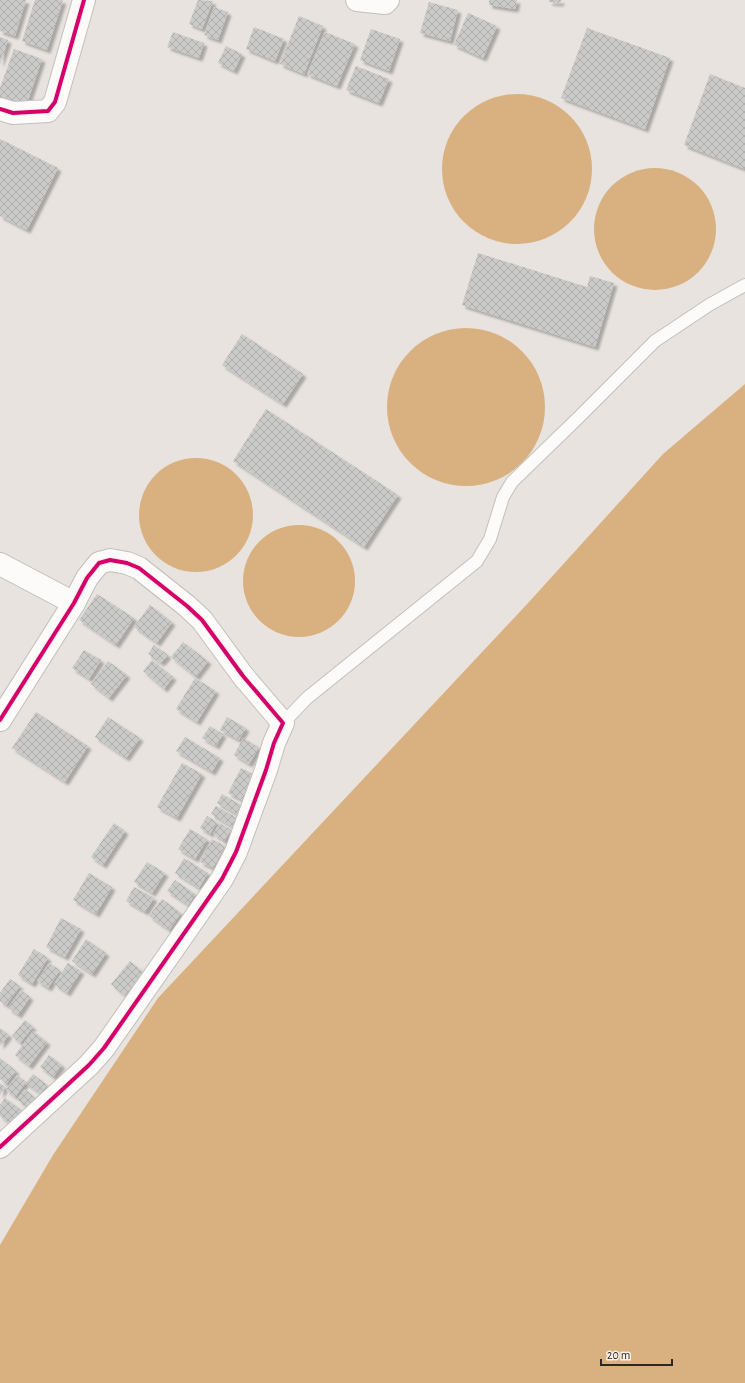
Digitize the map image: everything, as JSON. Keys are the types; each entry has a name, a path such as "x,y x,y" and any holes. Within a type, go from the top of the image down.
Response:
{"street":[{"path":"0,109 13,113 48,112 55,102 84,0"},
{"path":"357,0 385,2 388,0"},
{"path":"0,720 74,603 87,578 99,564 110,560 127,563 139,568 187,606 202,620 243,676 283,723 274,742 266,770 236,852 222,879 104,1048 89,1064 0,1147"},
{"path":"0,564 74,603"}],"lane":[{"path":"283,723 306,698 477,561 490,539 503,497 512,482 579,418 655,341 709,305 745,286"}],"shaded area":[{"path":"517,94 546,100 570,116 586,140 592,169 586,198 570,222 546,238 517,244 488,238 464,222 448,198 442,169 448,140 464,116 488,100"},
{"path":"655,168 678,173 698,186 711,206 716,229 711,252 698,272 678,285 655,290 632,285 612,272 599,252 594,229 599,206 612,186 632,173"},
{"path":"466,328 496,334 522,351 539,377 545,407 539,437 522,463 496,480 466,486 436,480 410,463 393,437 387,407 393,377 410,351 436,334"},
{"path":"745,384 745,1383 0,1383 0,1245 53,1155 158,998 529,602 663,454"},
{"path":"196,458 218,462 228,467 244,483 249,493 253,515 249,537 244,547 228,563 218,568 196,572 174,568 164,563 148,547 143,537 139,515 143,493 148,483 164,467 174,462"},
{"path":"299,525 320,529 339,541 351,560 355,581 351,602 339,621 320,633 299,637 278,633 259,621 247,602 243,581 247,560 259,541 278,529"}],"building":[{"path":"0,0 26,0 15,36 0,31"},
{"path":"35,0 63,0 47,50 22,41"},
{"path":"198,0 213,1 202,29 189,24"},
{"path":"489,0 517,0 515,9 489,5"},
{"path":"549,0 561,0 560,3 549,2"},
{"path":"429,2 458,10 450,41 420,33"},
{"path":"214,7 228,12 218,40 204,35"},
{"path":"468,13 497,26 483,58 454,45"},
{"path":"299,16 323,26 304,74 280,64"},
{"path":"254,27 284,39 275,61 246,49"},
{"path":"587,28 670,58 645,129 561,98"},
{"path":"371,29 400,39 389,71 360,60"},
{"path":"173,32 204,43 199,58 167,47"},
{"path":"325,32 355,44 337,86 307,74"},
{"path":"0,37 8,40 0,64"},
{"path":"226,46 242,54 234,71 218,63"},
{"path":"14,49 42,59 24,112 0,103 0,88"},
{"path":"356,66 389,79 379,103 346,90"},
{"path":"710,74 745,88 745,169 684,145"},
{"path":"0,139 58,168 27,230 0,216"},
{"path":"478,253 587,287 590,276 614,283 595,347 462,305"},
{"path":"242,334 303,374 283,404 222,365"},
{"path":"266,409 398,495 364,547 233,461"},
{"path":"97,594 134,618 116,645 79,620"},
{"path":"150,605 172,622 157,643 134,627"},
{"path":"183,642 208,661 196,677 171,657"},
{"path":"154,645 168,655 161,663 148,654"},
{"path":"84,650 101,660 89,679 72,668"},
{"path":"152,660 173,677 164,689 143,671"},
{"path":"108,661 127,675 109,698 91,684"},
{"path":"195,678 216,691 197,722 176,709"},
{"path":"36,712 88,746 65,782 12,748"},
{"path":"108,717 140,738 126,758 95,737"},
{"path":"227,717 246,728 239,740 220,730"},
{"path":"210,726 223,734 216,746 202,738"},
{"path":"185,737 220,758 212,772 176,751"},
{"path":"243,738 259,747 249,764 234,755"},
{"path":"182,763 202,774 177,818 157,807"},
{"path":"241,768 257,776 244,801 228,793"},
{"path":"222,794 246,808 242,817 217,803"},
{"path":"216,806 239,819 234,828 211,814"},
{"path":"207,816 217,822 210,834 200,828"},
{"path":"114,823 125,831 103,865 91,857"},
{"path":"220,823 231,830 224,841 213,834"},
{"path":"190,829 207,839 195,859 178,849"},
{"path":"212,839 225,846 213,868 200,862"},
{"path":"184,858 208,873 199,888 175,873"},
{"path":"147,862 165,873 152,893 134,882"},
{"path":"89,873 112,887 96,914 73,900"},
{"path":"175,880 195,894 188,905 167,891"},
{"path":"134,887 154,898 145,912 126,901"},
{"path":"162,899 181,913 169,930 149,916"},
{"path":"61,918 81,929 65,957 46,947"},
{"path":"86,939 106,953 92,974 72,961"},
{"path":"34,949 48,958 32,984 18,975"},
{"path":"130,961 146,975 127,998 111,984"},
{"path":"49,963 60,970 48,988 37,981"},
{"path":"68,963 81,971 67,993 54,984"},
{"path":"10,979 20,986 6,1005 0,1001 0,993"},
{"path":"21,990 30,997 18,1015 8,1008"},
{"path":"25,1020 33,1027 20,1043 12,1036"},
{"path":"0,1028 9,1035 0,1046"},
{"path":"33,1031 47,1042 29,1066 15,1055"},
{"path":"49,1055 62,1065 53,1077 40,1067"},
{"path":"0,1058 16,1071 6,1084 0,1079"},
{"path":"33,1074 47,1085 40,1094 26,1083"},
{"path":"17,1075 26,1082 15,1097 6,1090"},
{"path":"0,1083 5,1087 0,1095"},
{"path":"25,1089 36,1099 28,1109 17,1099"},
{"path":"5,1098 23,1111 13,1126 0,1116 0,1105"}],"cycle path":[{"path":"0,109 13,113 48,111 55,102 84,0"},
{"path":"0,720 74,603 87,578 99,563 110,560 127,563 139,568 187,606 202,620 243,676 283,723 274,743 266,770 236,852 222,879 104,1048 89,1065 0,1147"}]}
